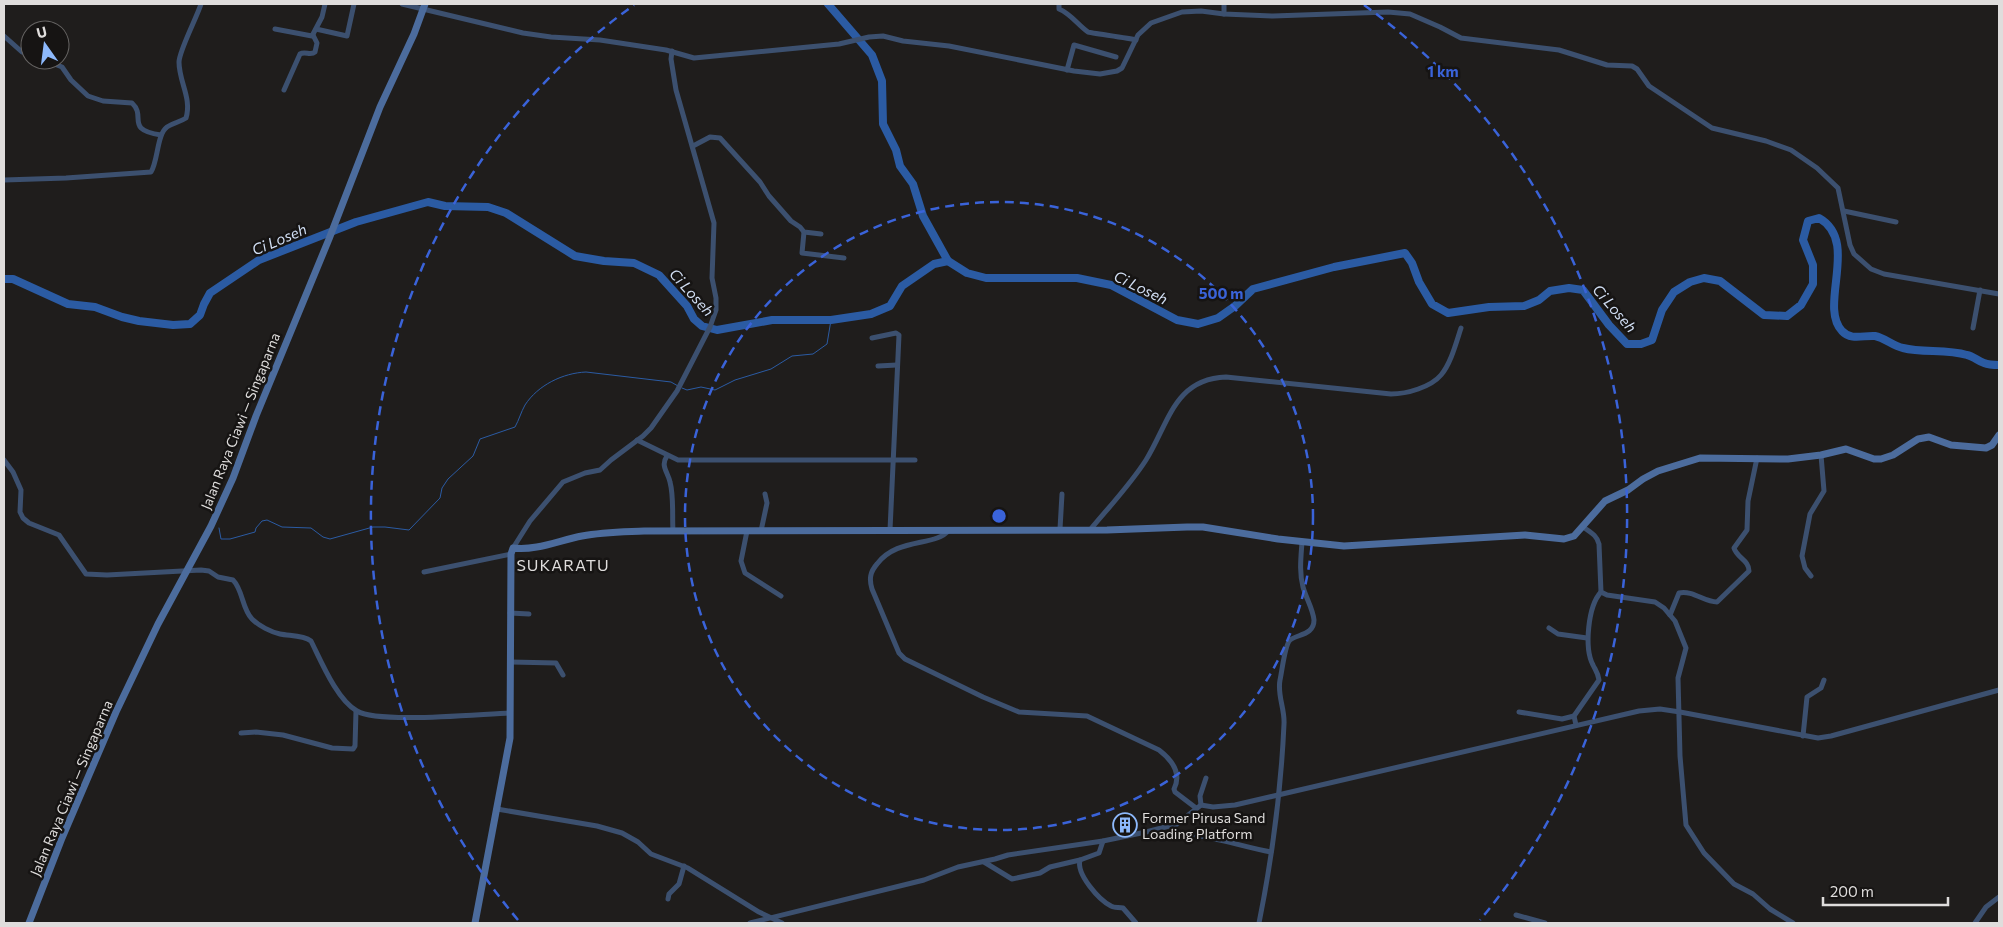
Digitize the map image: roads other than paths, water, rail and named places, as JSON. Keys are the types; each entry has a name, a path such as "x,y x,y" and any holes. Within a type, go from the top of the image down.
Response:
{"street":[{"path":"4,180 151,172 155,166 161,135 166,127 186,118 188,109 187,94 180,79 179,60 201,4"},
{"path":"275,29 311,37 322,17 325,4"},
{"path":"316,29 347,36 354,4"},
{"path":"402,4 424,6 523,33 600,40 672,51 694,58 839,44 883,36 903,41 949,46 1067,70 1100,74 1117,71 1125,64 1138,35 1151,23 1182,12 1322,15 1388,12 1410,14 1461,38 1558,50 1607,65 1632,66 1638,69 1649,86 1712,128 1791,150 1817,168 1838,188 1850,245 1854,254 1871,269 1884,274 1999,294"},
{"path":"1059,4 1059,9 1071,16 1088,33 1136,40"},
{"path":"1224,4 1224,14"},
{"name":"Jalan Raya Ciawi — Singaparna","path":"29,923 62,838 116,712 185,572 211,526 233,478 259,408 336,222 380,107 414,34 424,6"},
{"path":"284,90 300,54 316,52 316,42 313,35"},
{"path":"4,36 20,50"},
{"path":"1067,70 1074,45 1116,57"},
{"path":"475,923 510,738 512,551 530,521 563,482 600,470 651,428 679,388 710,327 717,302 712,278 714,223 676,90 671,59 672,51"},
{"path":"64,70 71,80 88,96 104,101 132,103 136,108 137,122 141,128 149,133 161,135"},
{"path":"693,146 713,136 720,138 760,182 769,196 791,221 804,232 802,253 844,258"},
{"path":"1844,211 1896,222"},
{"path":"804,232 821,234"},
{"path":"1974,328 1980,290"},
{"path":"1090,530 1146,460 1165,422 1183,394 1198,382 1226,377 1392,394 1405,393 1431,383 1441,375 1461,328"},
{"path":"872,338 898,333 890,530"},
{"path":"878,366 897,365"},
{"path":"424,572 582,536 612,532 949,529 1090,530 1203,527 1302,542 1344,546 1525,535 1564,539 1574,536 1605,501 1628,490 1658,471 1700,458 1788,458 1821,455 1846,449 1874,459 1888,458 1918,439 1929,437 1951,445 1986,448 1992,445 1999,435"},
{"path":"637,440 678,460 915,460"},
{"path":"1811,576 1805,568 1802,556 1810,514 1824,492 1821,455"},
{"path":"668,456 665,459 664,469 671,483 673,531"},
{"path":"1670,615 1679,593 1687,592 1712,602 1717,602 1749,571 1748,563 1735,552 1734,548 1747,530 1748,501 1757,458"},
{"path":"4,460 13,472 21,490 20,512 22,518 28,523 59,535 86,574 107,575 206,570 218,577 232,580 241,592 253,620 279,634 309,639 332,684 356,711 376,716 396,717 510,713"},
{"path":"761,531 767,504 765,494"},
{"path":"1060,529 1062,494"},
{"path":"1519,712 1562,719 1574,716 1599,680 1597,670 1592,664 1587,638 1594,602 1601,592 1599,544 1598,539 1583,527"},
{"path":"949,529 941,537 894,549 873,568 870,579 872,589 891,636 902,657 983,697 1019,712 1087,716 1160,750 1170,758 1175,768 1177,775 1175,792 1196,808"},
{"path":"747,531 742,562 744,572 781,596"},
{"path":"1259,923 1269,875 1278,795 1284,723 1279,689 1284,664 1284,650 1290,639 1307,633 1314,619 1303,586 1300,566 1302,542"},
{"path":"1601,592 1607,595 1655,602 1670,615 1681,633 1686,648 1678,678 1680,756 1686,825 1704,853 1734,884 1753,894 1770,909 1793,923"},
{"path":"510,613 529,614"},
{"path":"1549,628 1558,634 1587,638"},
{"path":"511,662 556,663 563,675"},
{"path":"1803,736 1807,698 1821,688 1824,680"},
{"path":"750,923 924,880 958,867 1038,849 1103,841 1177,824 1202,805 1213,807 1235,805 1639,711 1660,709 1680,712 1818,738 1999,690"},
{"path":"241,733 256,732 284,735 332,748 352,749 355,746 356,711"},
{"path":"1574,716 1576,726"},
{"path":"1202,805 1200,796 1206,778"},
{"path":"497,809 597,826 622,833 638,842 651,854 684,866 782,923"},
{"path":"1195,835 1223,839 1240,846 1271,852"},
{"path":"983,862 1012,878 1040,873 1050,867 1098,854 1103,841"},
{"path":"1080,860 1080,866 1092,891 1110,906 1123,908 1136,923"},
{"path":"668,899 670,892 679,884 684,866"},
{"path":"1975,923 1986,907 1999,897"},
{"path":"1516,915 1545,923"}],"waterway":[{"path":"828,4 872,55 882,81 883,124 896,150 900,166 913,184 923,216 948,261"},
{"name":"Ci Loseh","path":"4,279 13,279 68,304 95,307 139,321 173,325 190,324 200,315 210,293 259,260 356,222 428,202 445,206 488,207 506,213 575,256 604,261 634,263 659,275 687,306 694,319 702,326 717,330 772,320 831,320 871,314 890,306 902,286 934,264 948,261 967,273 986,278 1077,278 1111,285 1177,320 1198,324 1218,318 1235,306 1253,289 1334,267 1405,253 1412,263 1419,282 1432,304 1448,313 1489,307 1524,306 1539,300 1550,291 1569,288 1583,290 1609,325 1627,344 1641,344 1652,340 1662,310 1674,292 1690,282 1704,278 1720,281 1764,315 1787,316 1801,305 1813,284 1813,265 1803,240 1808,221 1819,218 1831,228 1837,242 1838,257 1834,306 1836,320 1842,331 1853,337 1875,336 1903,348 1959,353 1986,364 1999,365"},
{"path":"682,388 687,390 701,387 715,390 735,380 771,369 792,356 813,354 827,344 831,320"},
{"path":"219,528 221,539 230,539 255,532 262,521 267,520 282,527 311,528 323,537 330,539 373,527 409,530 440,498 442,488 448,479 473,456 480,439 515,427 530,398 552,381 586,372 671,382 678,386"}],"place":[{"name":"Former Pirusa Sand Loading Platform","path":"1125,825"}],"district":[{"name":"SUKARATU","path":"563,564"}]}
